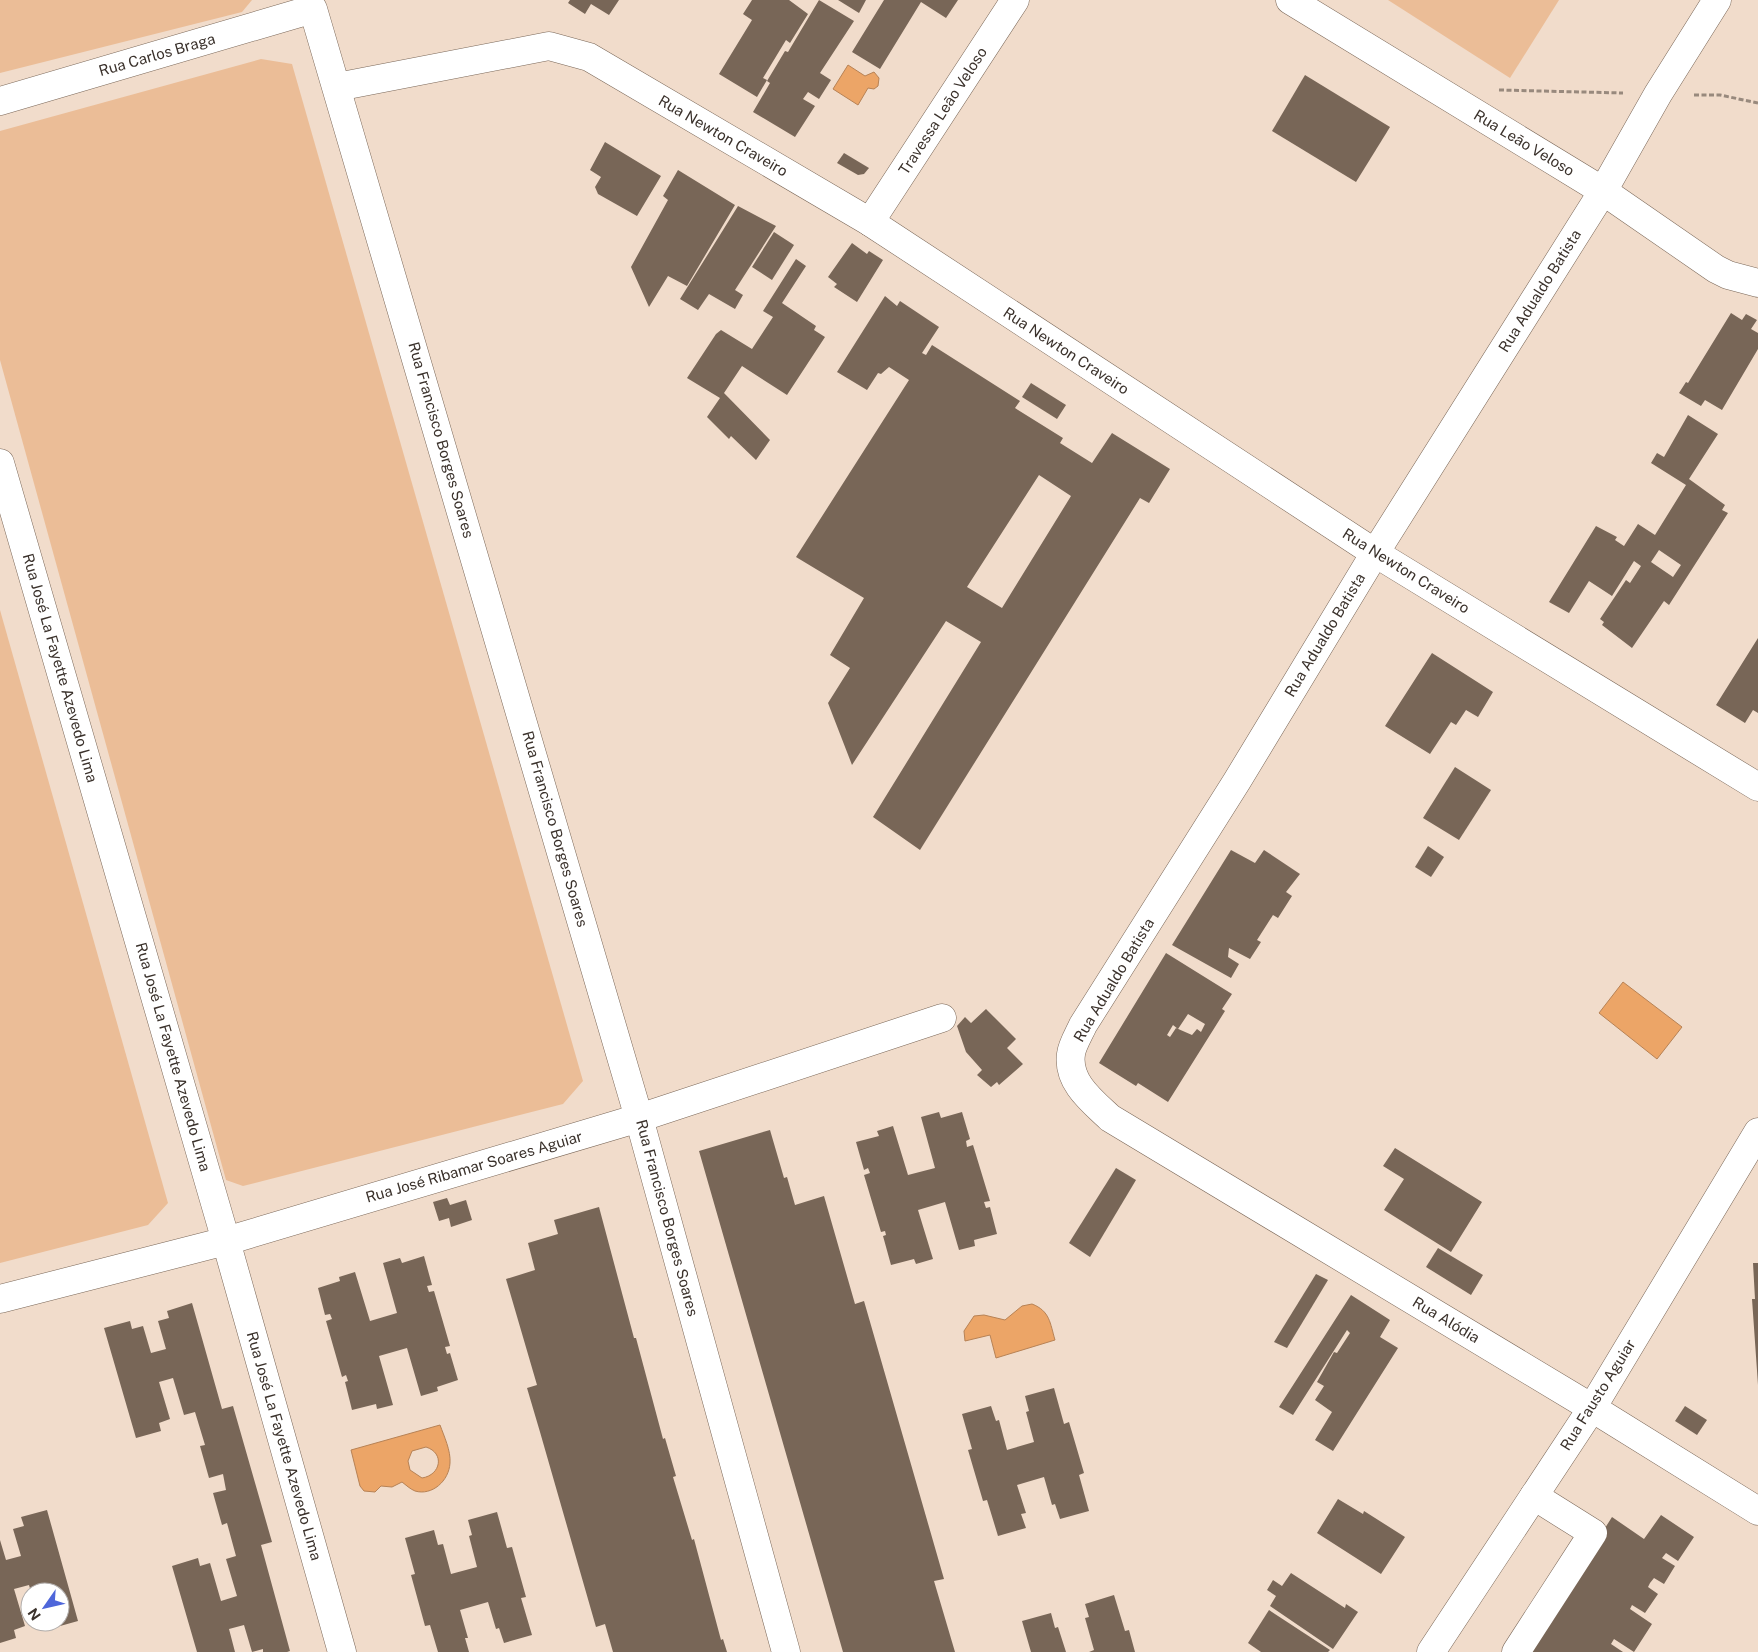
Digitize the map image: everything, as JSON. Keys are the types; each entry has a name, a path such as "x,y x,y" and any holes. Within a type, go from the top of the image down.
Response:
{"street":[{"name":"Travessa Leão Veloso","path":"870,222 1015,0"},
{"name":"Rua Leão Veloso","path":"1290,0 1603,191 1716,269 1728,275 1758,283"},
{"name":"Rua Adualdo Batista","path":"1132,1132 1110,1118 1086,1096 1072,1075 1071,1054 1083,1025 1237,781 1375,553 1603,191 1658,94 1717,0"},
{"name":"Rua Francisco Borges Soares","path":"313,9 338,87 639,1118 786,1652"},
{"name":"Rua Carlos Braga","path":"0,101 313,9"},
{"name":"Rua Newton Craveiro","path":"338,87 549,46 589,57 870,222 1375,553 1758,787"},
{"name":"Rua José La Fayette Azevedo Lima","path":"0,463 226,1241 342,1652"},
{"name":"Rua José Ribamar Soares Aguiar","path":"0,1300 226,1241 639,1118 942,1018"},
{"name":"Rua Alódia","path":"1132,1132 1592,1408 1758,1512"},
{"name":"Rua Fausto Aguiar","path":"1431,1652 1592,1408 1758,1132"},
{"path":"1516,1652 1593,1533 1534,1496"}],"path":[{"path":"1492,90 1720,95 1758,103"}],"shaded area":[{"path":"0,0 252,0 242,12 0,73"},
{"path":"1388,0 1559,0 1510,78"},
{"path":"261,59 292,64 583,1081 563,1104 243,1186 226,1180 0,360 0,131"},
{"path":"848,65 865,76 874,72 879,78 878,86 874,89 868,88 858,105 833,89"},
{"path":"0,610 168,1203 148,1225 0,1263"},
{"path":"1623,982 1682,1027 1657,1059 1599,1013"},
{"path":"1032,1304 1046,1314 1055,1340 996,1358 990,1335 965,1341 964,1331 974,1316 984,1315 1005,1320 1022,1306"},
{"path":"440,1425 450,1458 449,1470 447,1476 438,1486 428,1491 415,1491 402,1482 392,1487 381,1486 375,1492 364,1491 360,1486 351,1450","holes":["426,1447 432,1450 438,1459 437,1468 433,1473 422,1478 410,1470 408,1461 412,1451"]}],"building":[{"path":"570,0 619,0 609,15 591,4 585,14 568,3"},
{"path":"752,0 789,0 808,14 790,43 786,40 763,78 767,80 757,97 719,74 752,20 743,14"},
{"path":"819,0 854,21 820,73 831,80 819,99 808,92 803,99 815,106 795,137 753,112 770,83 767,81 785,51 788,52"},
{"path":"838,0 866,0 859,13"},
{"path":"884,0 958,0 946,18 921,2 880,69 852,52"},
{"path":"1305,75 1390,127 1356,182 1272,131"},
{"path":"605,142 661,176 637,216 598,194 595,187 601,177 590,170"},
{"path":"844,153 869,168 864,174 858,175 837,163"},
{"path":"678,170 735,205 687,286 668,276 649,307 631,267 668,200 663,196"},
{"path":"738,206 776,226 735,290 743,295 735,309 709,294 698,310 680,299"},
{"path":"774,232 794,245 772,280 752,267"},
{"path":"852,243 867,254 869,251 883,260 857,302 834,287 837,284 828,277"},
{"path":"796,259 806,266 782,303 816,326 814,330 825,337 787,395 742,366 724,393 770,440 756,460 731,436 729,439 707,417 720,398 687,378 716,334 721,330 752,349 773,317 763,311"},
{"path":"885,296 897,306 900,301 939,327 922,353 926,355 932,345 1020,401 1015,408 1063,438 1060,443 1092,463 1112,433 1170,469 1149,503 1140,498 920,850 873,817 981,642 946,621 852,765 828,703 850,668 830,655 864,598 796,557 909,380 889,367 881,374 878,373 867,390 837,372","holes":["1039,475 1071,496 1002,608 967,587"]},
{"path":"1731,313 1742,320 1746,314 1757,320 1751,329 1758,333 1758,349 1722,410 1705,400 1701,406 1679,393 1686,382 1688,383"},
{"path":"1031,383 1066,405 1057,419 1022,397"},
{"path":"1688,415 1718,434 1689,479 1725,505 1722,510 1728,513 1669,605 1664,601 1632,648 1602,625 1604,622 1600,619 1626,580 1630,583 1641,566 1634,561 1612,596 1589,581 1569,613 1549,602 1596,526 1617,537 1615,540 1624,546 1638,524 1655,535 1686,485 1651,463 1657,453 1664,457","holes":["1659,550 1681,565 1673,577 1651,562"]},
{"path":"1758,638 1758,713 1753,710 1745,723 1716,705"},
{"path":"1432,653 1493,692 1478,717 1466,710 1456,725 1451,722 1430,754 1385,726"},
{"path":"1455,767 1491,790 1459,840 1423,818"},
{"path":"1428,846 1444,857 1431,877 1415,867"},
{"path":"1231,850 1255,863 1264,850 1300,874 1286,892 1292,896 1278,918 1273,915 1257,940 1261,942 1250,959 1229,948 1228,957 1239,964 1231,978 1172,945"},
{"path":"1166,953 1232,994 1222,1009 1225,1011 1168,1102 1138,1083 1136,1086 1099,1063","holes":["1188,1014 1205,1024 1201,1032 1197,1029 1192,1035 1178,1029","1173,1025 1178,1029 1176,1028 1170,1037 1167,1035"]},
{"path":"986,1009 1016,1039 1007,1048 1023,1064 999,1085 997,1082 991,1087 977,1075 982,1070 966,1052 957,1026 965,1017 971,1023"},
{"path":"939,1112 941,1118 962,1112 970,1139 966,1141 967,1147 973,1145 990,1201 984,1202 986,1208 990,1207 997,1234 974,1240 975,1246 959,1250 945,1202 918,1210 933,1259 916,1264 914,1259 891,1265 883,1236 886,1235 885,1231 881,1232 864,1175 870,1173 868,1168 864,1170 856,1142 879,1136 877,1131 893,1126 908,1175 935,1168 921,1117"},
{"path":"770,1130 784,1178 787,1177 795,1205 824,1196 855,1304 864,1301 944,1579 934,1581 955,1652 843,1652 699,1151"},
{"path":"1395,1148 1482,1202 1451,1252 1384,1210 1404,1179 1383,1166"},
{"path":"1116,1168 1136,1180 1090,1257 1069,1243"},
{"path":"447,1198 450,1205 466,1200 472,1220 451,1227 449,1218 439,1221 433,1202"},
{"path":"599,1207 634,1338 636,1338 663,1439 665,1438 676,1476 673,1477 692,1540 694,1539 721,1640 723,1639 727,1652 613,1652 605,1624 596,1627 527,1388 537,1385 506,1279 535,1270 528,1243 558,1234 554,1220"},
{"path":"1438,1248 1483,1275 1471,1295 1426,1267"},
{"path":"424,1256 432,1285 427,1286 429,1292 434,1291 450,1346 445,1347 447,1354 450,1353 458,1380 437,1387 438,1391 421,1396 407,1348 379,1356 393,1405 377,1409 376,1404 352,1410 345,1382 348,1381 346,1375 342,1377 326,1321 332,1319 330,1314 325,1315 318,1288 340,1281 339,1277 355,1272 370,1321 397,1313 383,1263 400,1258 402,1263"},
{"path":"1753,1263 1758,1263 1758,1385 1752,1299 1755,1299"},
{"path":"1316,1274 1328,1280 1287,1348 1274,1342"},
{"path":"1351,1295 1390,1320 1380,1337 1398,1348 1333,1451 1315,1440 1332,1412 1315,1400 1324,1386 1317,1382 1334,1352 1337,1353 1350,1333 1347,1330 1293,1415 1279,1407"},
{"path":"192,1303 222,1409 233,1406 272,1542 261,1545 290,1651 287,1652 263,1652 263,1649 252,1652 244,1625 229,1629 235,1652 197,1652 172,1566 198,1558 200,1566 210,1563 221,1601 237,1596 226,1559 236,1556 227,1523 222,1525 213,1493 226,1490 223,1474 209,1478 200,1446 205,1445 195,1412 184,1415 173,1378 159,1382 170,1419 159,1423 161,1431 136,1438 104,1328 130,1321 132,1329 143,1326 151,1353 166,1349 158,1321 169,1318 167,1311"},
{"path":"1054,1388 1064,1424 1069,1422 1084,1473 1079,1475 1089,1511 1060,1519 1055,1504 1052,1505 1044,1477 1017,1485 1026,1513 1021,1514 1026,1528 998,1536 987,1500 983,1501 968,1450 972,1449 962,1414 991,1406 996,1421 999,1420 1007,1450 1034,1442 1026,1412 1029,1411 1025,1396"},
{"path":"1685,1406 1707,1420 1697,1435 1675,1421"},
{"path":"1338,1499 1363,1514 1364,1511 1405,1537 1381,1574 1317,1533"},
{"path":"47,1510 67,1582 20,1582 20,1587 14,1589 20,1609 20,1628 14,1630 16,1638 0,1643 0,1540 6,1560 21,1556 13,1529 24,1526 21,1517"},
{"path":"497,1512 507,1548 512,1547 526,1597 521,1598 532,1635 504,1643 499,1628 496,1629 488,1602 460,1610 468,1638 465,1638 469,1652 438,1652 430,1625 425,1626 411,1575 415,1574 405,1538 434,1530 438,1545 443,1544 451,1574 477,1567 469,1536 472,1535 468,1520"},
{"path":"1661,1515 1694,1537 1678,1561 1666,1553 1662,1558 1675,1566 1664,1584 1654,1578 1650,1583 1648,1587 1658,1594 1645,1613 1632,1605 1630,1609 1652,1624 1634,1652 1614,1639 1611,1644 1623,1652 1527,1652 1612,1517 1644,1539"},
{"path":"1291,1573 1345,1608 1346,1604 1358,1612 1333,1649 1270,1606 1276,1596 1267,1590 1273,1580 1282,1586"},
{"path":"70,1592 78,1621 70,1623"},
{"path":"1114,1595 1125,1631 1129,1630 1135,1652 1089,1652 1094,1650 1085,1618 1089,1617 1085,1604"},
{"path":"1269,1610 1330,1650 1328,1652 1261,1652 1248,1643"},
{"path":"1051,1613 1055,1628 1058,1627 1066,1652 1031,1652 1022,1621"}]}
